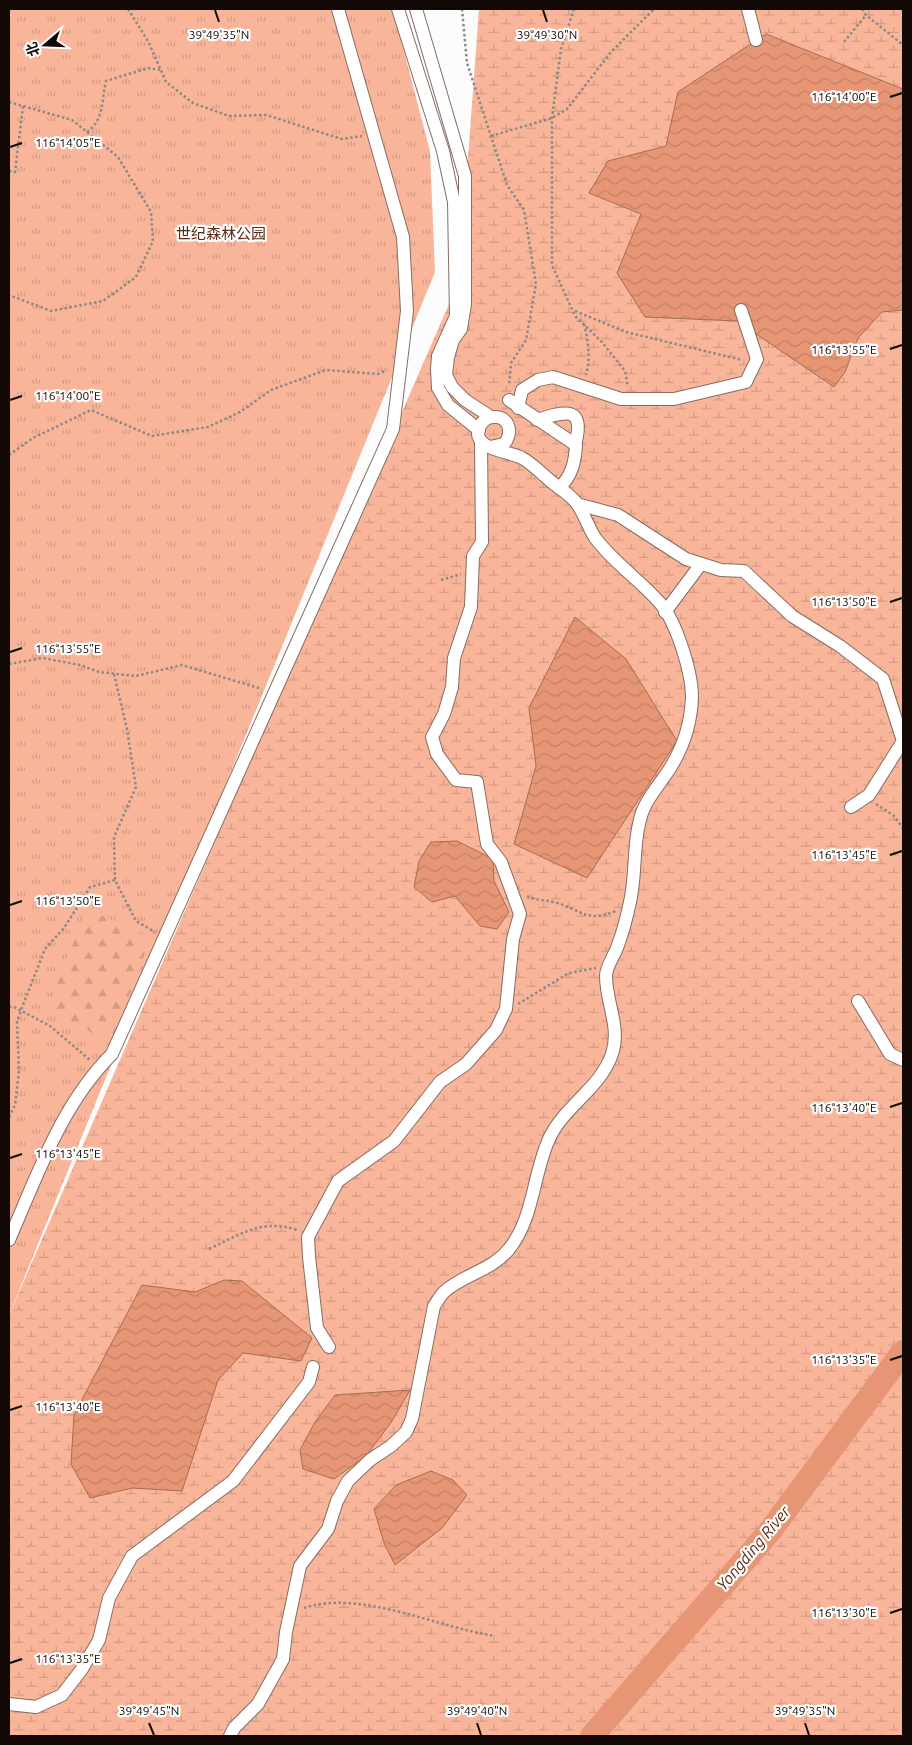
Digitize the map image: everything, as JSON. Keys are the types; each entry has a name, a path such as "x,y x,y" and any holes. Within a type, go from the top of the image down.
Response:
{"lane":[{"path":"9,1240 62,1120 90,1076 112,1054 392,429 407,310 403,237 338,9"},
{"path":"230,1736 234,1728 258,1704 283,1659 290,1612 300,1566 328,1529 337,1501 348,1481 370,1460 391,1446 406,1432 412,1419 434,1306 444,1292 509,1250 520,1230 530,1203 550,1137 564,1117 602,1077 613,1051 615,1027 606,974 618,946 629,906 639,823 647,799 663,779 682,746 692,697 688,661 662,605 620,567 595,538 577,504 524,458 506,450 496,452 448,405 438,388 436,369 438,356 456,316 454,202 443,151 398,9"},
{"path":"416,9 465,176 465,304 461,329 453,340 446,374 452,388 465,400 491,417 506,421 510,436 504,444 483,439"},
{"path":"748,9 756,40"},
{"path":"575,445 514,404 522,390 538,380 553,377 620,399 674,399 746,382 758,359 741,310"},
{"path":"537,420 566,412 575,415 579,427 572,470 567,481 559,488"},
{"path":"329,1347 317,1328 308,1257 310,1234 338,1181 394,1142 440,1082 466,1064 496,1030 504,1013 513,939 520,914 501,862 486,844 477,782 456,780 437,754 432,737 444,714 452,687 454,658 471,608 473,556 482,542 483,421 491,417"},
{"path":"577,504 618,515 686,559 721,570 744,571 792,616 840,646 883,679 902,741 890,765 869,794 851,807"},
{"path":"665,612 701,564"},
{"path":"858,1000 890,1054 903,1060"},
{"path":"9,1704 36,1708 62,1695 82,1669 99,1640 109,1598 132,1556 233,1481 309,1382 313,1368"}],"path":[{"path":"128,9 150,42 166,82 193,103 229,116 266,115 342,139 373,135"},
{"path":"462,9 467,63 507,185 524,210 536,284 526,340 511,363 514,404"},
{"path":"574,9 561,49 552,118 552,265 573,311 626,370 628,394 626,398"},
{"path":"491,136 552,118 567,109 612,52 654,9"},
{"path":"862,9 866,15 903,45"},
{"path":"844,42 866,15"},
{"path":"88,132 96,126 102,116 106,81 148,68 161,70"},
{"path":"9,102 72,120 118,156 151,212 153,242 136,277 103,301 51,311 9,295"},
{"path":"9,171 15,172 24,106"},
{"path":"573,311 626,332 756,363"},
{"path":"582,388 588,366 587,338 584,324"},
{"path":"9,455 34,438 91,410 152,436 208,427 240,412 271,390 326,370 378,374 400,365"},
{"path":"441,580 454,574 472,573"},
{"path":"9,664 43,658 80,664 99,672 136,676 182,665 274,694"},
{"path":"114,674 127,729 136,787 114,837 115,880 136,922 164,937"},
{"path":"864,798 893,816 903,828"},
{"path":"9,1117 15,1105 19,1071 17,1022 20,1010 46,949 64,928 90,887 115,880"},
{"path":"514,894 524,895 535,901 552,901 594,918 629,906"},
{"path":"504,1013 570,973 610,965"},
{"path":"9,1007 20,1010 50,1026 99,1067"},
{"path":"209,1249 255,1226 287,1226 310,1234"},
{"path":"290,1612 308,1607 363,1604 438,1620 471,1632 495,1636"}],"green space":[{"name":"世纪森林公园","path":"9,9 393,9 430,151 435,272 9,1315"},
{"path":"479,9 903,9 903,1736 9,1736 9,1315 459,281"},
{"path":"87,909 151,937 113,1040 98,1037 81,1026 63,1029 50,1002"}],"water":[{"path":"766,34 903,89 903,310 882,312 858,338 845,372 834,387 737,321 645,317 617,273 641,214 589,193 608,161 666,146 678,92"},
{"path":"575,617 626,659 677,741 587,878 514,844 536,766 529,708"},
{"path":"457,841 493,859 494,881 509,912 497,929 480,926 455,896 432,902 414,887 419,861 431,842"},
{"path":"224,1280 242,1281 312,1338 301,1361 243,1353 218,1380 182,1491 132,1488 90,1498 71,1464 74,1415 142,1285 195,1292"},
{"path":"410,1390 392,1421 366,1456 334,1479 303,1469 300,1450 315,1422 335,1395"},
{"path":"431,1471 453,1480 467,1495 442,1528 395,1565 384,1543 374,1509 396,1485"}],"waterway":[{"name":"Yongding River","path":"592,1736 770,1531 903,1352"}]}
